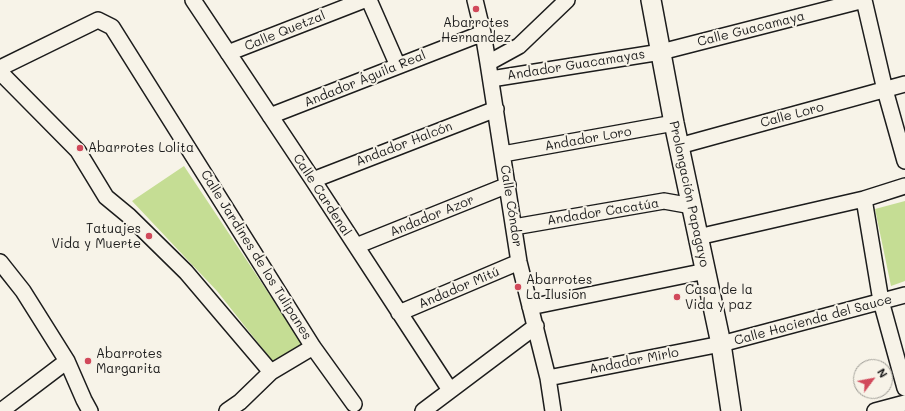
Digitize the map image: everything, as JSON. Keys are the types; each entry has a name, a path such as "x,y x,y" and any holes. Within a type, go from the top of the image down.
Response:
{"street":[{"name":"Calle Cardenal","path":"193,0 450,390"},
{"name":"Calle Quetzal","path":"228,53 364,0"},
{"path":"369,0 398,66"},
{"name":"Calle Cóndor","path":"475,0 483,33 491,79 520,262 548,378 553,411"},
{"path":"488,63 519,46 567,0"},
{"name":"Prolongación Papagayo","path":"651,0 674,123 721,344 731,411"},
{"path":"864,0 885,90 905,161"},
{"name":"Calle Guacamaya","path":"661,52 864,0"},
{"name":"Calle Jardines de los Tulipanes","path":"0,68 98,20 112,27 313,347 354,404"},
{"name":"Andador Águila Real","path":"270,116 483,33"},
{"name":"Andador Guacamayas","path":"491,79 661,52"},
{"path":"0,72 78,151 106,197 129,216 186,272 271,372"},
{"name":"Calle Loro","path":"679,146 905,84"},
{"name":"Andador Halcón","path":"313,180 496,109"},
{"name":"Andador Loro","path":"502,154 674,123"},
{"name":"Andador Azor","path":"356,246 508,185"},
{"path":"698,237 864,199 905,186"},
{"path":"864,199 881,301 905,388"},
{"name":"Andador Cacatúa","path":"514,227 664,201 692,206"},
{"path":"0,262 23,291 67,361 90,411"},
{"name":"Andador Mitú","path":"400,313 520,262"},
{"path":"530,307 706,271"},
{"name":"Calle Hacienda del Sauce","path":"721,344 905,295"},
{"path":"423,411 536,326"},
{"name":"Andador Mirlo","path":"548,378 721,344"},
{"path":"227,411 243,406 271,372 313,347"},
{"path":"1,411 67,361"},
{"path":"875,411 905,403"}],"green space":[{"path":"184,166 303,345 274,363 217,291 132,201"},
{"path":"905,201 905,281 891,286 875,209"}],"place":[{"name":"Abarrotes Hernandez","path":"476,9"},
{"name":"Abarrotes Lolita","path":"80,148"},
{"name":"Tatuajes Vida y Muerte","path":"149,236"},
{"name":"Abarrotes La Ilusion","path":"518,287"},
{"name":"Casa de la Vida y paz","path":"677,297"},
{"name":"Abarrotes Margarita","path":"88,361"}]}
